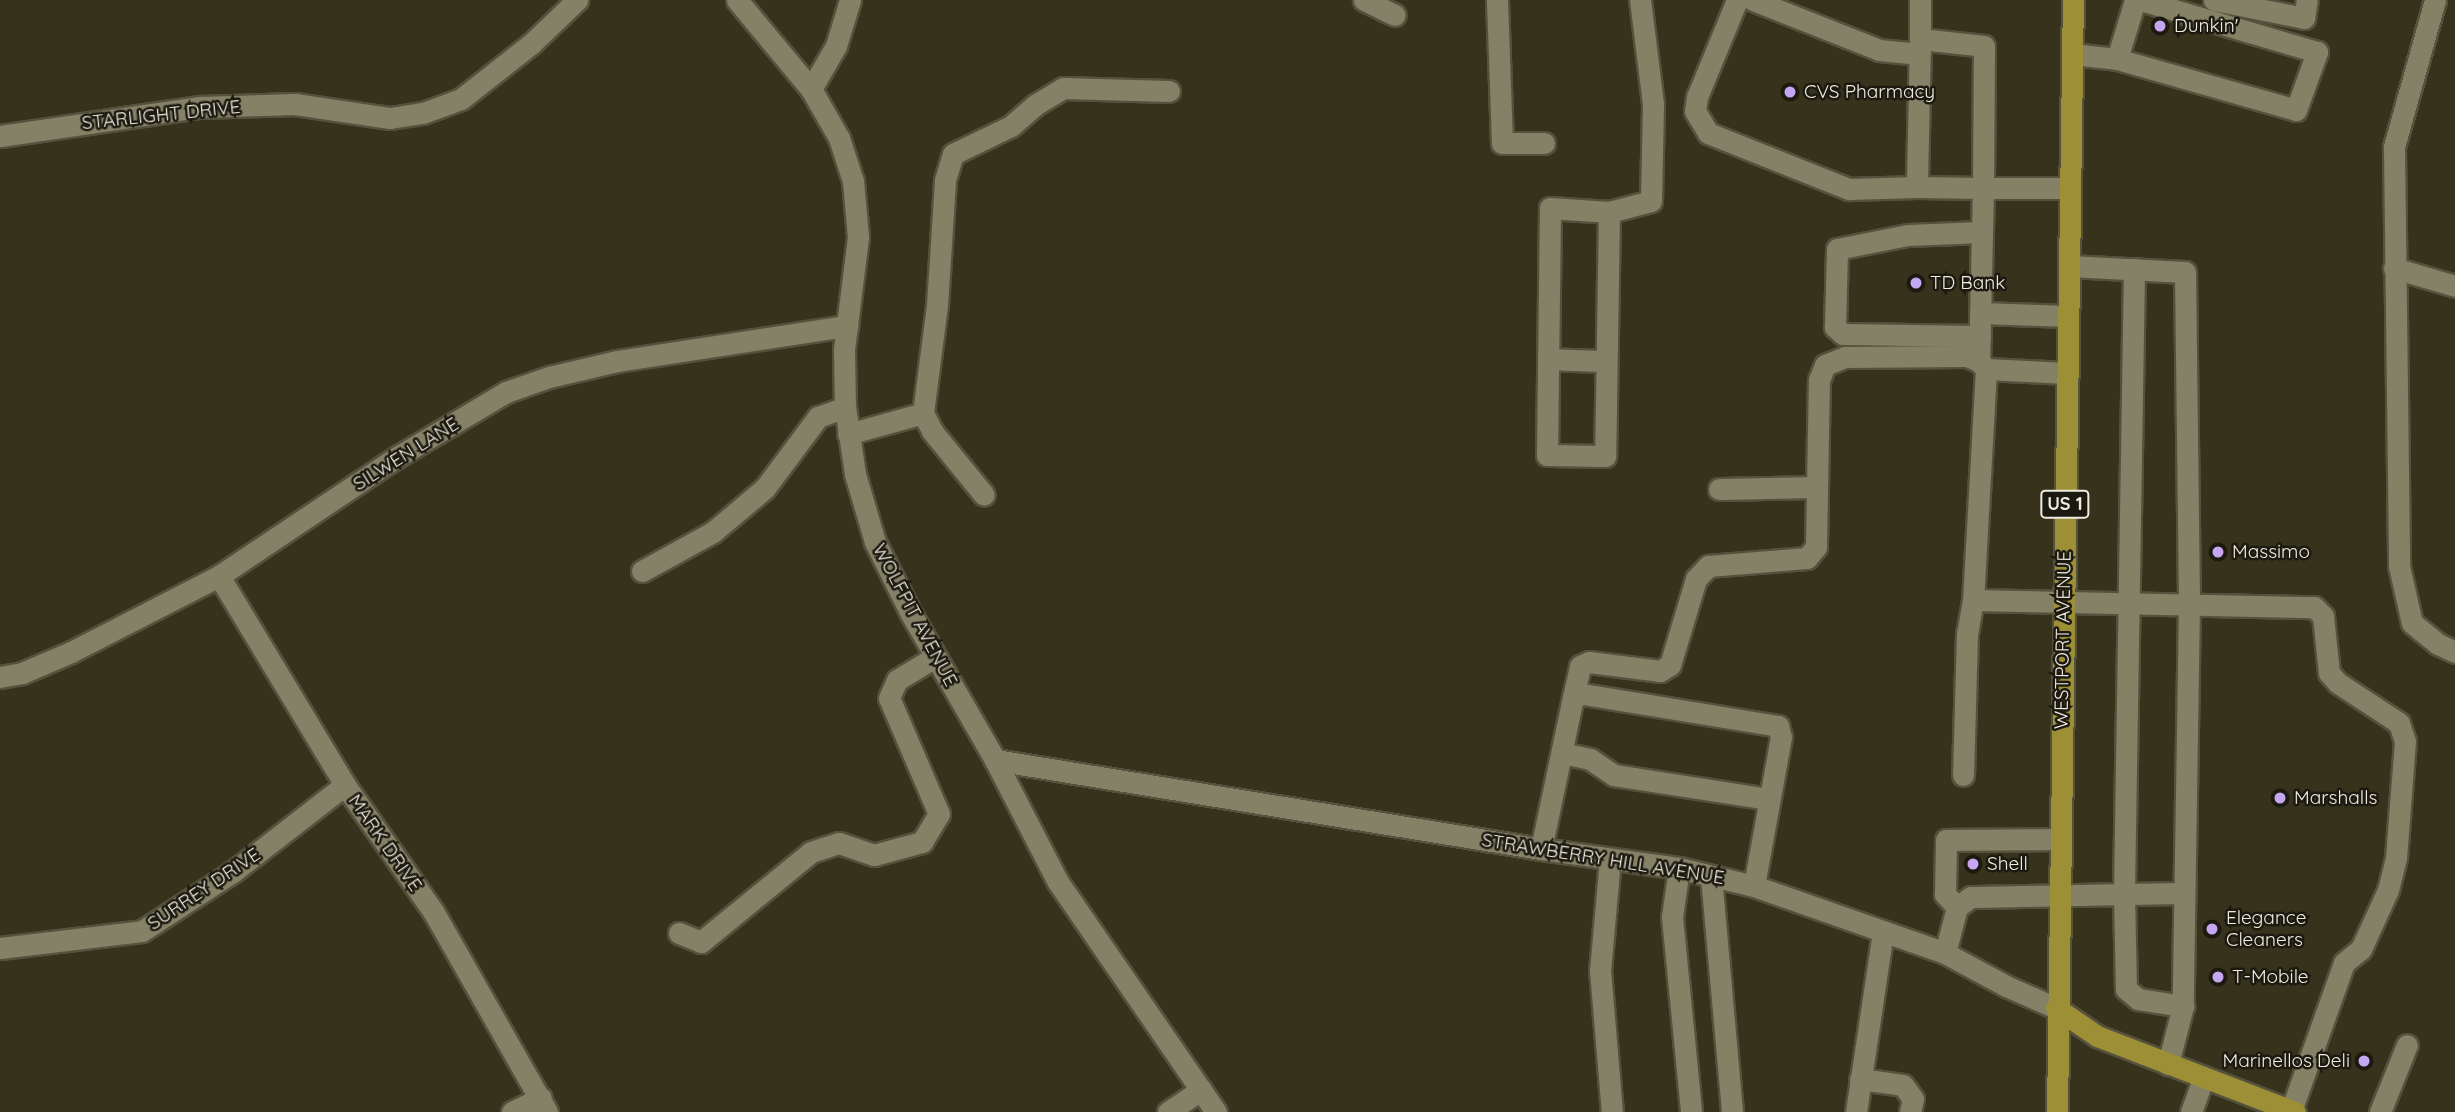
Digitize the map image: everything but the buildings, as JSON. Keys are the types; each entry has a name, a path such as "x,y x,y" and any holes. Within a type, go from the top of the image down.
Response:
{"main road":[{"name":"WESTPORT AVENUE","path":"2057,1112 2056,1007 2073,0"},
{"name":"STRAWBERRY HILL AVENUE","path":"2056,1007 2097,1036 2293,1111"}],"street":[{"name":"STARLIGHT DRIVE","path":"0,136 200,107 295,104 390,118 423,113 461,99 531,44 577,0"},
{"name":"WOLFPIT AVENUE","path":"737,0 811,89 843,149 855,192 857,252 844,350 845,407 863,507 875,542 935,657 995,760 1058,882 1216,1112"},
{"path":"811,89 836,46 850,0"},
{"path":"1364,0 1395,15"},
{"path":"1497,0 1502,144 1544,143"},
{"path":"1609,212 1605,456 1546,455 1550,208 1609,212 1651,201 1653,104 1640,0"},
{"path":"1737,0 1697,97 1695,111 1708,132 1849,189 2070,188"},
{"path":"1753,0 1879,50 1984,46 1980,313 1982,365 1973,600 1967,633 1963,775"},
{"path":"1917,187 1920,0"},
{"path":"2072,54 2117,59 2296,110 2317,52 2138,0 2117,59"},
{"path":"2214,0 2245,4 2304,18 2307,0"},
{"path":"2435,0 2393,147 2399,566 2412,623 2455,652"},
{"path":"984,495 932,431 923,413 937,305 945,180 953,154 1011,126 1035,105 1063,88 1169,91"},
{"path":"1980,336 1843,334 1835,327 1838,249 1908,235 1982,232"},
{"path":"2069,266 2185,272 2189,604 2183,1006 2168,1064"},
{"path":"2394,268 2455,286"},
{"path":"2134,269 2131,603 2124,895 2126,989 2138,999 2183,1006"},
{"path":"1980,313 2068,316"},
{"name":"SILWEN LANE","path":"0,677 22,673 71,652 219,576 397,457 506,392 549,377 617,361 847,326"},
{"path":"1541,849 1580,666 1589,662 1660,671 1670,665 1696,579 1708,566 1807,558 1816,547 1819,380 1825,365 1845,357 1967,356 1982,365 2067,373"},
{"path":"1548,359 1606,360"},
{"path":"642,571 713,532 765,488 818,417 845,407"},
{"path":"848,434 923,413"},
{"path":"1719,489 1817,487"},
{"name":"MARK DRIVE","path":"219,576 345,785 433,911 544,1105"},
{"path":"1973,600 2314,607 2323,616 2329,673 2338,683 2399,723 2405,741 2396,858 2388,890 2361,949 2344,964 2293,1111"},
{"path":"678,933 701,942 811,852 839,843 874,855 922,842 939,814 889,698 897,680 935,657"},
{"path":"1573,697 1583,694 1778,726 1782,737 1754,886"},
{"path":"1562,753 1590,759 1615,775 1769,799"},
{"name":"STRAWBERRY HILL AVENUE","path":"995,760 1541,849 1679,868 1754,886 1945,953 2006,986 2056,1007"},
{"name":"SURREY DRIVE","path":"0,948 142,931 234,872 345,785"},
{"path":"1957,906 1945,894 1946,840 2059,839"},
{"path":"1610,859 1600,970 1612,1112"},
{"path":"1679,868 1672,917 1691,1112"},
{"path":"1711,876 1732,1112"},
{"path":"1945,953 1957,906 1971,897 2183,893"},
{"path":"1856,1112 1884,931"},
{"path":"2380,1112 2407,1045"},
{"path":"2190,1112 2204,1077"},
{"path":"1860,1079 1903,1084 1913,1099 1910,1112"},
{"path":"1168,1112 1201,1090"},
{"path":"512,1112 544,1105"}],"place":[{"name":"Dunkin'","path":"2160,26"},
{"name":"CVS Pharmacy","path":"1790,92"},
{"name":"TD Bank","path":"1916,283"},
{"name":"Massimo","path":"2218,552"},
{"name":"Marshalls","path":"2280,798"},
{"name":"Shell","path":"1973,864"},
{"name":"Elegance Cleaners","path":"2212,929"},
{"name":"T-Mobile","path":"2218,977"},
{"name":"Marinellos Deli","path":"2364,1061"}]}
